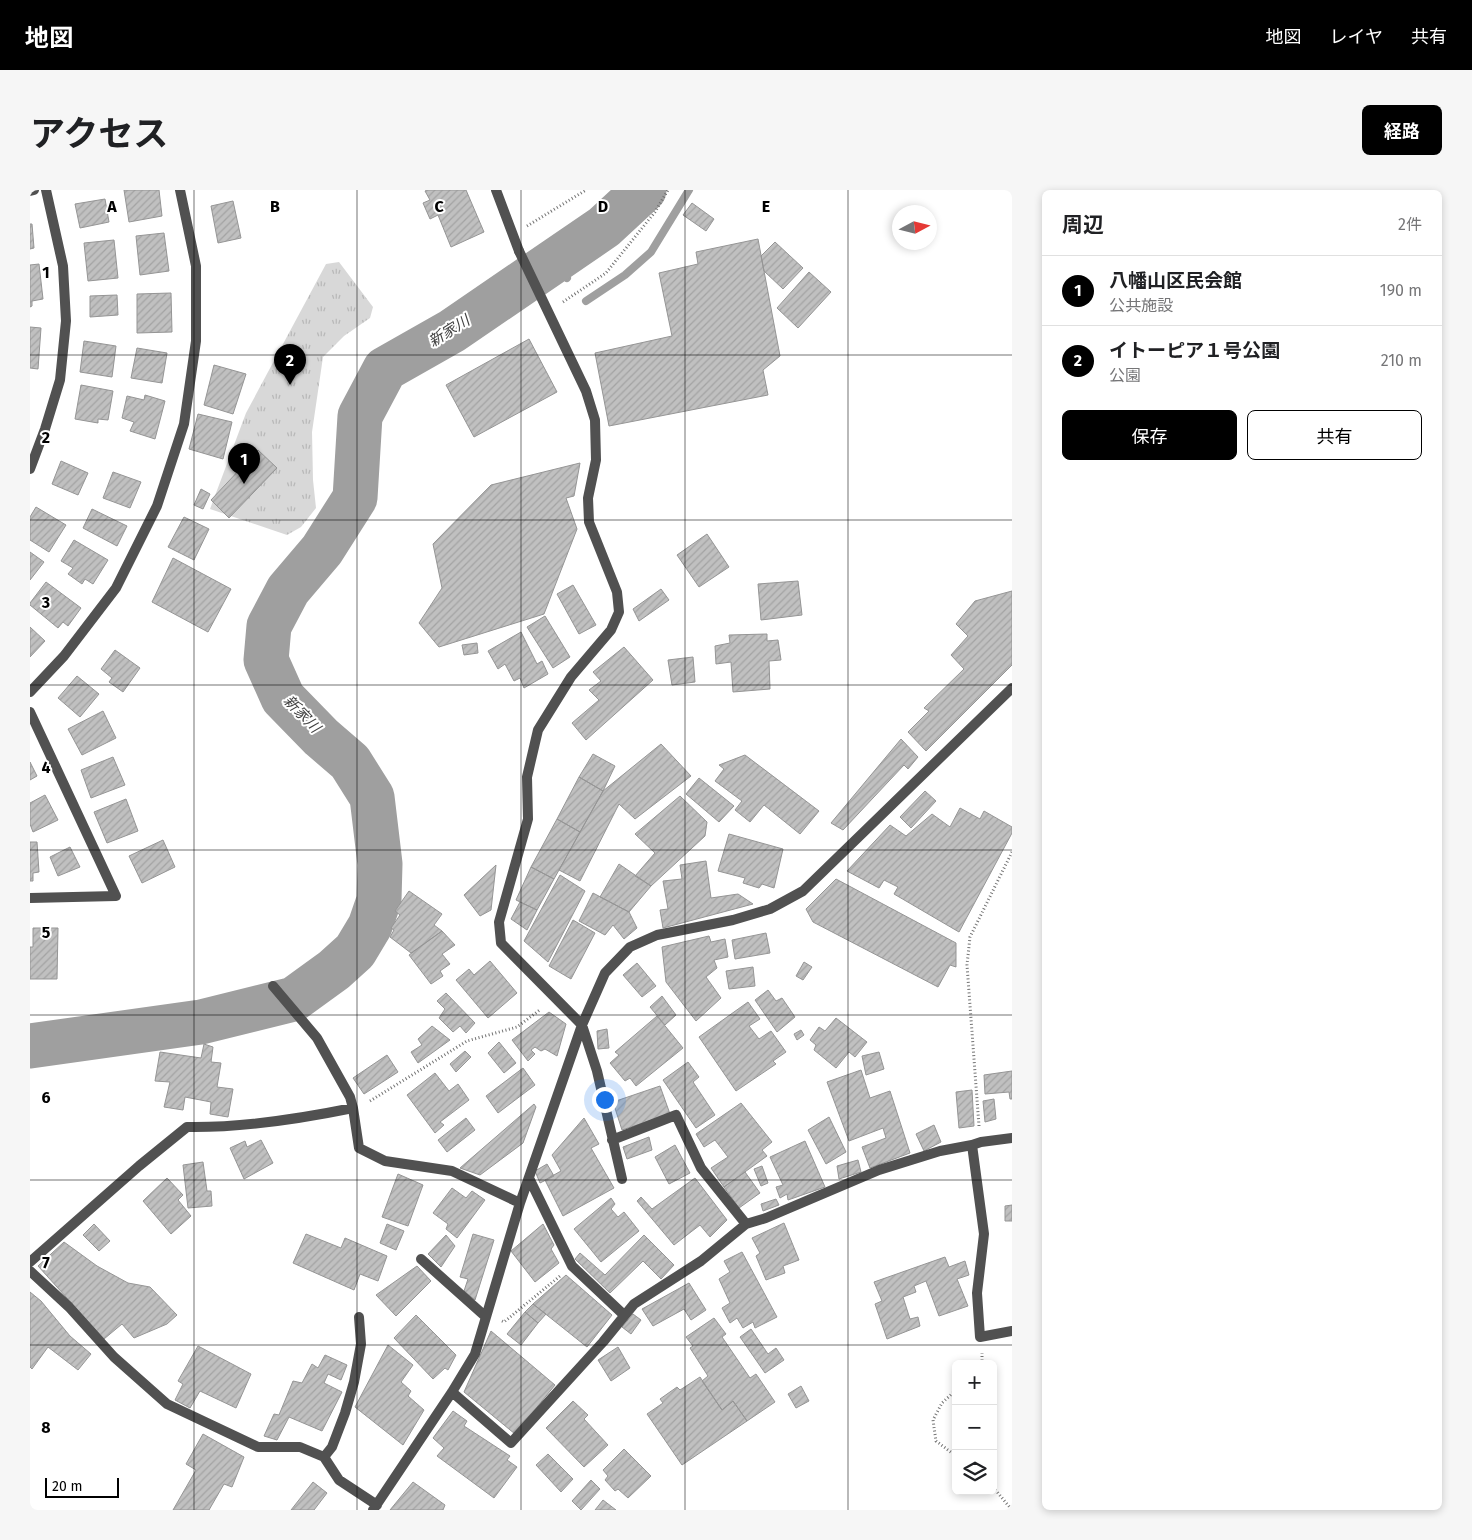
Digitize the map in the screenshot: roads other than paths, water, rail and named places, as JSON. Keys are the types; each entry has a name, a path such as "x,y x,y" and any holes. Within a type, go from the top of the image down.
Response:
{"street":[{"path":"30,191 34,190"},
{"path":"30,469 60,380 66,321 63,266 46,190"},
{"path":"30,692 64,656 116,588 157,506 184,424 196,341 196,266 180,190"},
{"path":"496,190 520,251 586,390 595,420 596,460 588,498 589,522 617,592 619,612 611,630 571,677 538,730 527,777 528,819 499,922 502,943 582,1025 597,1071 622,1179"},
{"path":"30,1271 69,1307 114,1357 167,1404 258,1447 300,1447 324,1458 339,1480 375,1508 475,1354 520,1203 582,1025 605,974 630,947 657,934 734,920 770,909 803,891 1012,688"},
{"path":"30,712 116,896 30,898"},
{"path":"273,986 322,1047 350,1097 359,1148 385,1161 452,1170 520,1203"},
{"path":"30,1262 139,1166 187,1127 215,1127 309,1117 353,1108"},
{"path":"612,1140 676,1115 702,1168 746,1224"},
{"path":"452,1392 511,1444 603,1342 634,1304 701,1261 746,1224 766,1218 879,1170 940,1151 1012,1138"},
{"path":"976,1144 984,1234 977,1293 980,1337 1012,1331"},
{"path":"529,1178 572,1266 624,1315"},
{"path":"421,1259 486,1317"},
{"path":"324,1458 332,1447 354,1382 361,1344 359,1317"}],"waterway":[{"name":"新家川","path":"30,1046 201,1022 294,999 334,970 355,951 370,926 379,900 380,864 372,797 350,762 321,737 283,698 266,660 269,626 288,590 322,550 355,498 360,416 385,369 452,331 604,227 644,190"},
{"path":"586,301 625,275 651,252 689,190"},
{"path":"553,262 567,278"}],"place":[{"name":"イトーピア１号公園","path":"290,385"},
{"name":"八幡山区民会館","path":"244,484"}]}
